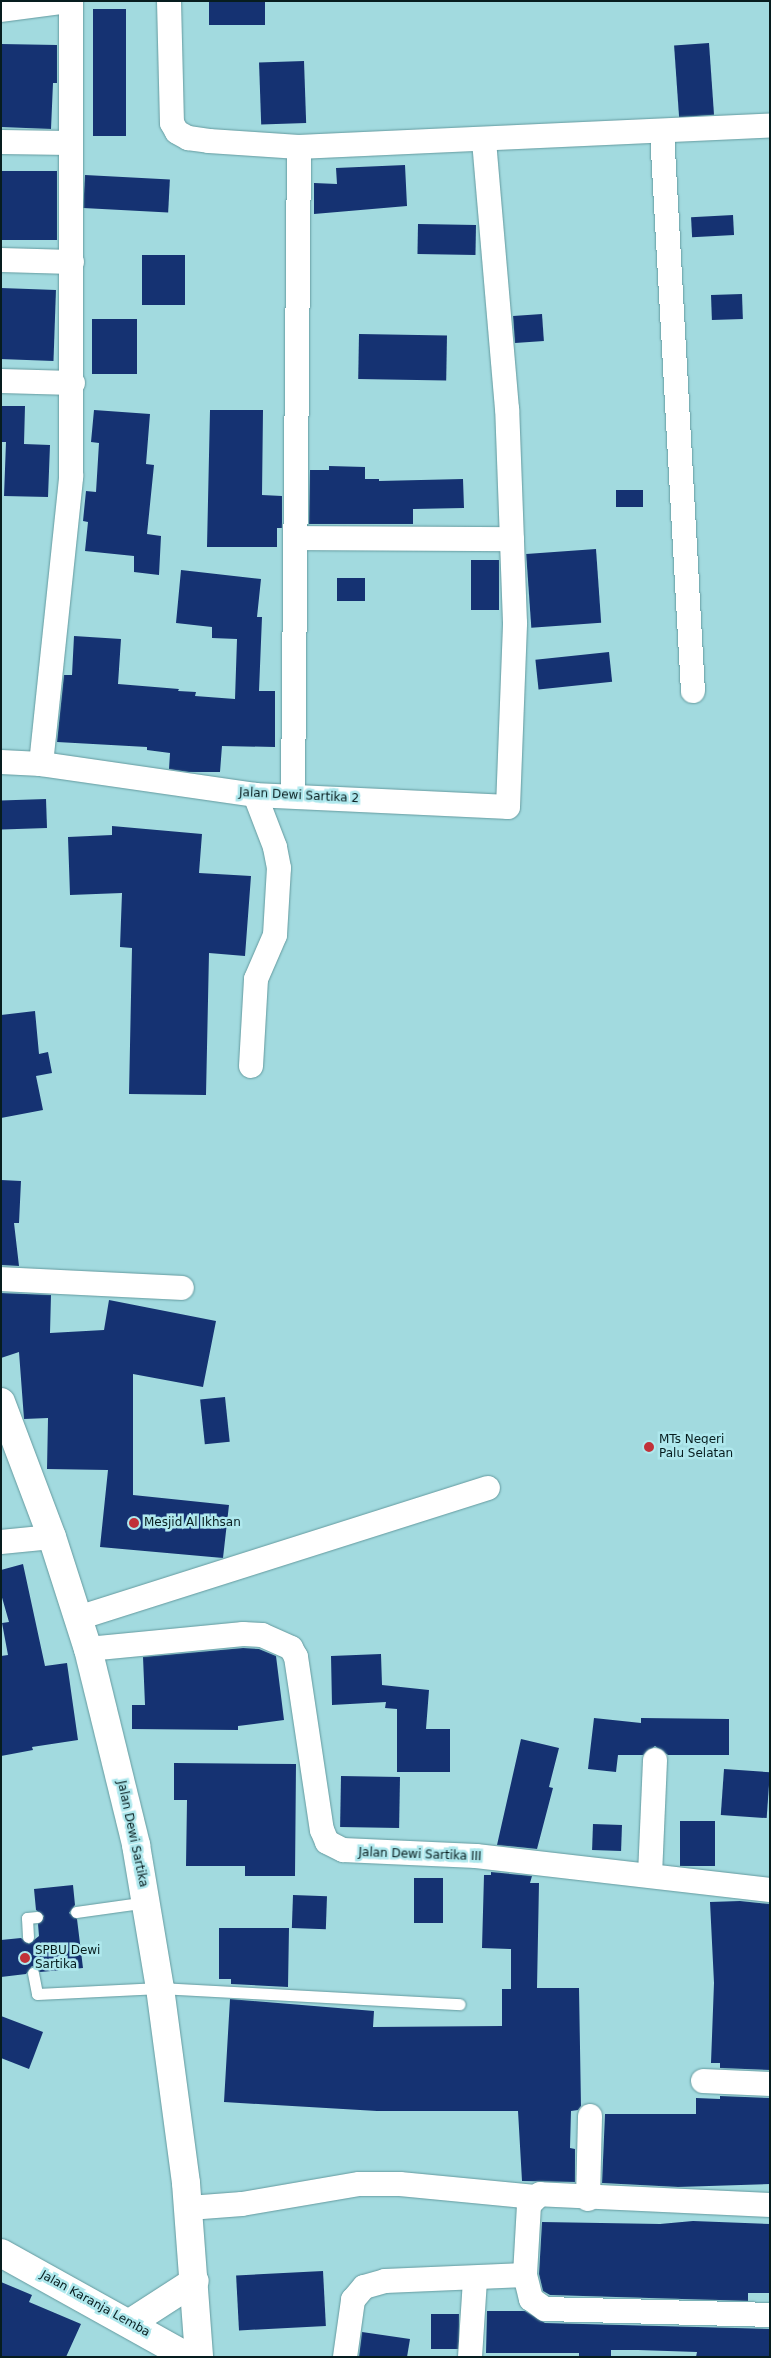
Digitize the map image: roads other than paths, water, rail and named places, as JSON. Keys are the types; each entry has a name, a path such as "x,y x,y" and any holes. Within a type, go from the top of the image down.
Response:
{"main road":[{"name":"Jalan Dewi Sartika","path":"1,1402 52,1537 88,1649 131,1819 147,1902 160,1988 189,2208 199,2357"},
{"name":"Jalan Karanja Lemba","path":"1,2252 188,2357"},
{"path":"130,2323 194,2281"}],"street":[{"path":"1,10 70,1 73,383 70,507 41,764"},
{"path":"169,1 172,123 178,132 188,138 299,147 770,126"},
{"path":"662,132 693,692"},
{"path":"297,538 512,539 506,390 484,140"},
{"path":"1,142 70,144"},
{"path":"293,796 297,538 299,147"},
{"path":"1,260 72,262"},
{"path":"1,381 73,383"},
{"name":"Jalan Dewi Sartika 2","path":"1,762 41,764 255,795 508,807 515,623 512,539"},
{"path":"251,1066 256,979 275,935 279,868 275,846 255,795"},
{"path":"1,1279 182,1288"},
{"path":"78,1618 488,1488"},
{"path":"1,1542 52,1537"},
{"name":"Jalan Dewi Sartika III","path":"88,1649 244,1634 262,1635 291,1648 296,1657 322,1830 327,1842 343,1850 476,1856 770,1890"},
{"path":"650,1875 655,1760"},
{"path":"703,2081 770,2084"},
{"path":"588,2199 590,2116"},
{"path":"189,2208 242,2204 359,2184 400,2184 535,2197 555,2193 588,2199 770,2205"},
{"path":"535,2197 529,2205 525,2276 531,2299 545,2309 770,2315"},
{"path":"345,2357 353,2300 364,2287 386,2281 475,2280 525,2276"},
{"path":"470,2357 475,2280"}],"lane":[{"path":"76,1912 147,1902"},
{"path":"28,1937 27,1918 37,1917"},
{"path":"33,1973 37,1994 160,1988 460,2004"}],"place":[{"name":"MTs Negeri Palu Selatan","path":"649,1447"},
{"name":"Mesjid Al Ikhsan","path":"134,1523"},
{"name":"SPBU Dewi Sartika","path":"25,1958"}]}
